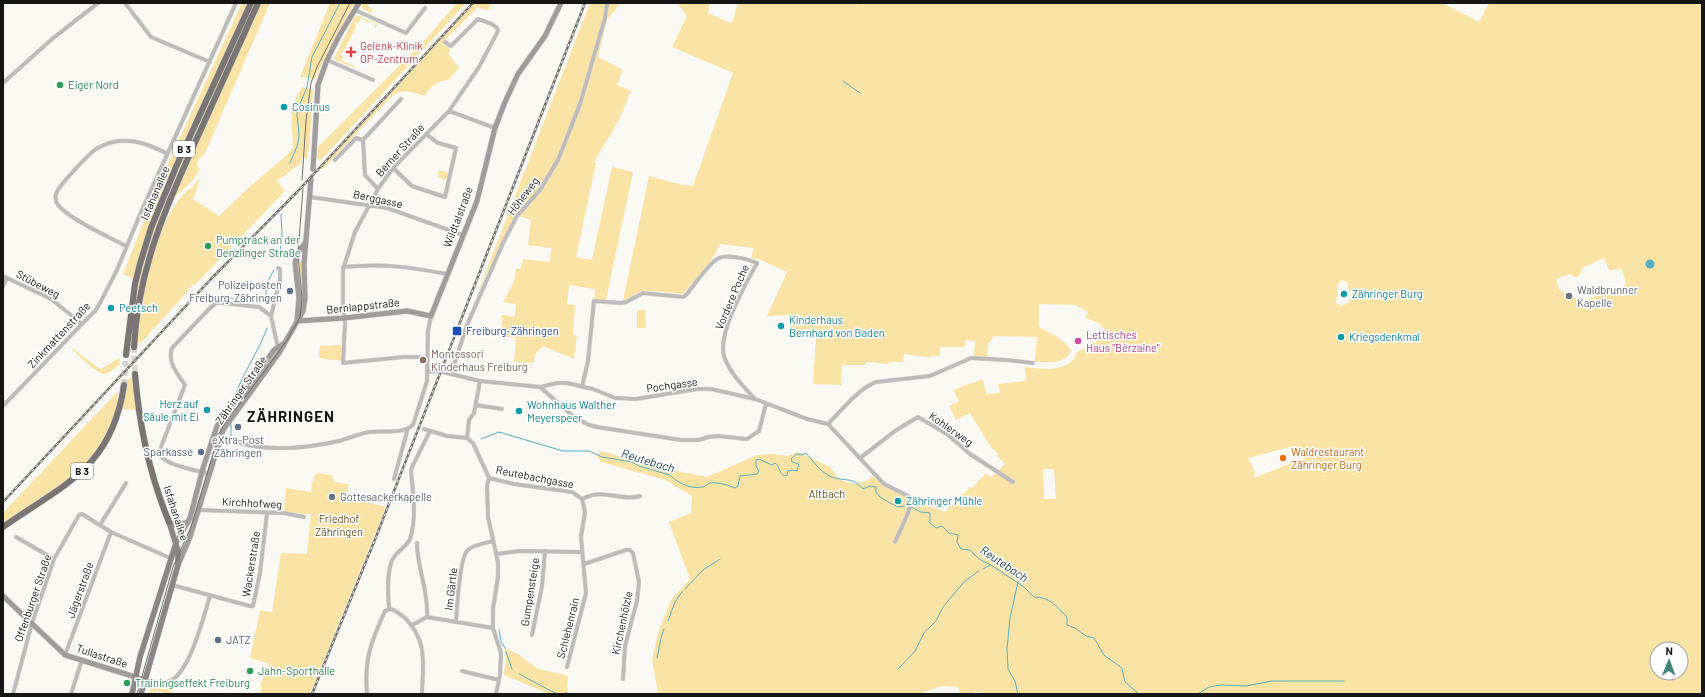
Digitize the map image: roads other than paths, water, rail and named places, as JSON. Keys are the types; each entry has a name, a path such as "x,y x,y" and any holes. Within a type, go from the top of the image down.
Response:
{"highway":[{"name":"Isfahanallee","path":"126,355 133,295 140,264 151,228 176,168 251,3"},
{"name":"Isfahanallee","path":"134,347 137,309 157,230 258,3"},
{"name":"Isfahanallee","path":"134,374 138,408 145,442 164,510 169,522"},
{"name":"B 3","path":"3,527 63,488 82,471 97,454 119,410 124,385"}],"main road":[{"name":"Isfahanallee","path":"169,522 178,551 178,565"},
{"name":"Zähringer Straße","path":"132,694 135,677 170,558 176,543"},
{"name":"Zähringer Straße","path":"141,694 178,565"}],"street":[{"path":"3,83 52,39 98,3"},
{"path":"126,3 151,37 210,62"},
{"name":"Zinkmattenstraße","path":"3,406 96,310 115,274 126,246 236,3"},
{"path":"313,169 318,85 327,60 359,3"},
{"name":"Wildtalstraße","path":"413,425 425,390 428,356 428,331 431,316 477,200 495,128 518,74 545,36 561,3"},
{"name":"Höheweg","path":"451,374 464,332 504,241 517,216 540,190 558,160 580,104 605,18 607,3"},
{"path":"355,10 406,33 425,8"},
{"name":"Berner Straße","path":"428,356 343,363 345,323 342,296 343,267 355,232 378,188 393,168 449,111 479,67 498,31 492,24 478,18 451,46 445,42"},
{"path":"327,60 373,80"},
{"path":"378,188 364,175 363,140 401,99"},
{"path":"449,111 495,128"},
{"path":"393,168 412,186 445,197 456,148 438,143 426,134"},
{"path":"335,160 356,138 363,140"},
{"path":"126,246 73,216 59,206 56,201 56,194 60,187 90,154 107,144 118,141 136,141 153,146 168,154"},
{"name":"Zähringer Straße","path":"176,543 191,514 214,433 220,422 284,344 303,311 305,298 304,264 311,179"},
{"name":"Berggasse","path":"310,196 369,204 400,211 463,234"},
{"name":"Zähringer Straße","path":"297,321 299,298 296,260 306,243"},
{"name":"Vordere Poche","path":"582,387 588,361 594,301 621,303 643,293 683,296 687,294 718,258 730,257 757,263 730,319 726,330 723,351 724,358 729,367 755,399"},
{"path":"296,260 300,258 304,264"},
{"path":"343,267 362,265 404,266 447,274"},
{"path":"278,268 280,269 280,280 271,316 278,350"},
{"name":"Stübeweg","path":"3,276 51,299 82,324"},
{"path":"3,286 7,278"},
{"path":"209,474 174,464 163,459 160,455 186,386 171,363 170,355 172,348 216,303 223,302 259,307 271,316"},
{"name":"Bernlappstraße","path":"297,321 344,318 407,311 431,316"},
{"name":"Zähringer Straße","path":"178,565 189,540 209,474 228,422 248,398 278,350"},
{"path":"895,542 902,523 913,503 912,498 884,484 828,424 861,390 876,382 930,376 971,358 1033,363"},
{"name":"Pochgasse","path":"427,372 438,371 480,381 540,387 557,383 582,387 615,398 636,399 711,389 755,399 807,419 828,424"},
{"path":"424,429 447,436 467,438 469,420 474,413 480,381"},
{"path":"540,387 574,417 589,425 681,440 699,440 718,436 747,439 759,431 766,404"},
{"path":"476,405 502,409"},
{"name":"Kohlerweg","path":"860,458 895,431 918,418 946,434 970,454 1013,482"},
{"path":"214,433 225,439 253,445 279,448 331,442 368,432 394,432 413,425 418,426"},
{"path":"394,479 408,428"},
{"path":"389,609 388,588 391,563 393,558 409,541 411,532 414,508 412,467 430,431"},
{"name":"Reutebachgasse","path":"467,438 473,443 489,478 514,484 572,492 582,499 589,495 598,493 633,498 640,496"},
{"path":"489,478 487,486 488,517 496,554 498,577 493,609 493,628 501,653 496,694"},
{"path":"126,483 100,525 111,532 170,558"},
{"name":"Schlehenrain","path":"567,667 585,601 586,586 581,538 585,512 582,499"},
{"name":"Kirchhofweg","path":"198,510 284,513 304,517"},
{"name":"Wackerstraße","path":"172,585 252,606 260,573 267,513"},
{"name":"Offenburger Straße","path":"14,694 32,624 54,559 79,515 82,514 100,525"},
{"path":"169,522 176,525 186,524"},
{"name":"Jägerstraße","path":"65,655 111,532"},
{"path":"180,534 183,541 186,542 189,540"},
{"path":"16,537 54,559"},
{"name":"Im Gärtle","path":"493,541 469,548 465,554 460,576 456,622 493,628"},
{"path":"417,543 417,553 426,602 427,617"},
{"name":"Kirchenhölzle","path":"584,564 626,550 630,550 634,558 639,582 637,601 625,646 623,679"},
{"name":"Gumpensteige","path":"496,554 519,551 582,552"},
{"name":"Gumpensteige","path":"532,636 542,586 545,551"},
{"name":"Tullastraße","path":"3,596 65,655 145,680"},
{"path":"145,680 168,682 182,671 189,657 210,596"},
{"path":"389,609 401,614 412,625 418,635 423,651 422,694"},
{"path":"367,694 366,666 370,646 385,611 389,609"},
{"path":"412,625 427,617 456,622"},
{"path":"71,694 82,660"},
{"path":"462,672 498,680"}],"water":[{"path":"1648,260 1652,260 1654,264 1652,268 1648,268 1646,266 1646,262"}],"waterway":[{"path":"290,163 298,144 299,134 297,114 307,87 312,57 340,3"},
{"path":"843,81 860,93"},
{"path":"279,259 282,236 281,214"},
{"path":"265,303 267,283 274,270"},
{"path":"233,401 267,328"},
{"path":"231,422 231,436"},
{"name":"Reutebach","path":"481,439 499,432 563,451 589,451 602,457 632,462 639,466 670,475 684,485 698,488 704,487 710,483 723,484 735,488 738,486 740,476 757,474 759,471 756,466 756,460 759,459 772,465 775,463 784,476 787,475 788,471 797,471 799,464 792,462 791,459 796,454 802,455 806,453 824,473 832,477 855,482 863,489 870,486 876,487 876,492 880,497 898,507 909,505"},
{"name":"Reutebach","path":"911,507 921,512 930,513 930,523 936,528 942,526 949,533 958,535 957,542 961,549 970,550 979,559 991,565 1024,587 1034,597 1049,600 1067,617 1067,625 1075,628 1086,636 1094,638 1104,655 1122,668 1125,682 1139,694"},
{"path":"685,589 703,570 720,559"},
{"name":"Reutebach","path":"983,569 990,565"},
{"path":"898,669 915,651 924,633 936,621 943,607 965,581 979,571"},
{"path":"1018,582 1010,618 1007,649 1008,669 1015,681 1018,694"},
{"path":"668,621 675,602 682,592"},
{"path":"657,658 664,629"},
{"path":"499,630 501,641 505,648"},
{"path":"506,652 512,669"},
{"path":"519,674 557,694"},
{"path":"1198,694 1209,687 1220,685 1246,686 1272,681 1344,681"},
{"path":"561,694 567,693"}],"tunnel":[{"path":"311,179 313,169"},
{"path":"134,347 135,374"},
{"path":"124,385 126,355"},
{"path":"418,426 424,429"}],"tram line":[{"path":"302,180 306,121 311,83 317,67 350,3"},
{"path":"137,694 173,567 191,527 219,434 227,419 243,400 288,339 300,317 302,298 298,253 303,188"}],"railway":[{"path":"3,502 211,279 297,192 473,3"},
{"path":"312,694 376,537 585,3"}],"place":[{"name":"Gelenk-Klinik OP-Zentrum","path":"351,52"},
{"name":"Eiger Nord","path":"60,85"},
{"name":"Cosinus","path":"284,107"},
{"name":"Pumptrack an der Denzlinger Straße","path":"208,246"},
{"name":"Polizeiposten Freiburg-Zähringen","path":"290,291"},
{"name":"Zähringer Burg","path":"1344,294"},
{"name":"Waldbrunner Kapelle","path":"1569,296"},
{"name":"Peetsch","path":"111,308"},
{"name":"Kinderhaus Bernhard von Baden","path":"781,326"},
{"name":"Freiburg-Zähringen","path":"457,331"},
{"name":"Kriegsdenkmal","path":"1341,337"},
{"name":"Lettisches Haus \"Bērzaine\"","path":"1078,341"},
{"name":"Montessori Kinderhaus Freiburg","path":"423,360"},
{"name":"Herz auf Säule mit Ei","path":"207,410"},
{"name":"Wohnhaus Walther Meyerspeer","path":"519,411"},
{"name":"eXtra-Post Zähringen","path":"238,427"},
{"name":"Sparkasse","path":"201,452"},
{"name":"Waldrestaurant Zähringer Burg","path":"1283,458"},
{"name":"Gottesackerkapelle","path":"332,497"},
{"name":"Zähringer Mühle","path":"898,501"},
{"name":"JATZ","path":"218,640"},
{"name":"Jahn-Sporthalle","path":"250,671"},
{"name":"Trainingseffekt Freiburg","path":"127,683"}],"district":[{"name":"ZÄHRINGEN","path":"291,417"}],"park label":[{"name":"Altbach","path":"827,494"},
{"name":"Friedhof Zähringen","path":"339,525"}]}
